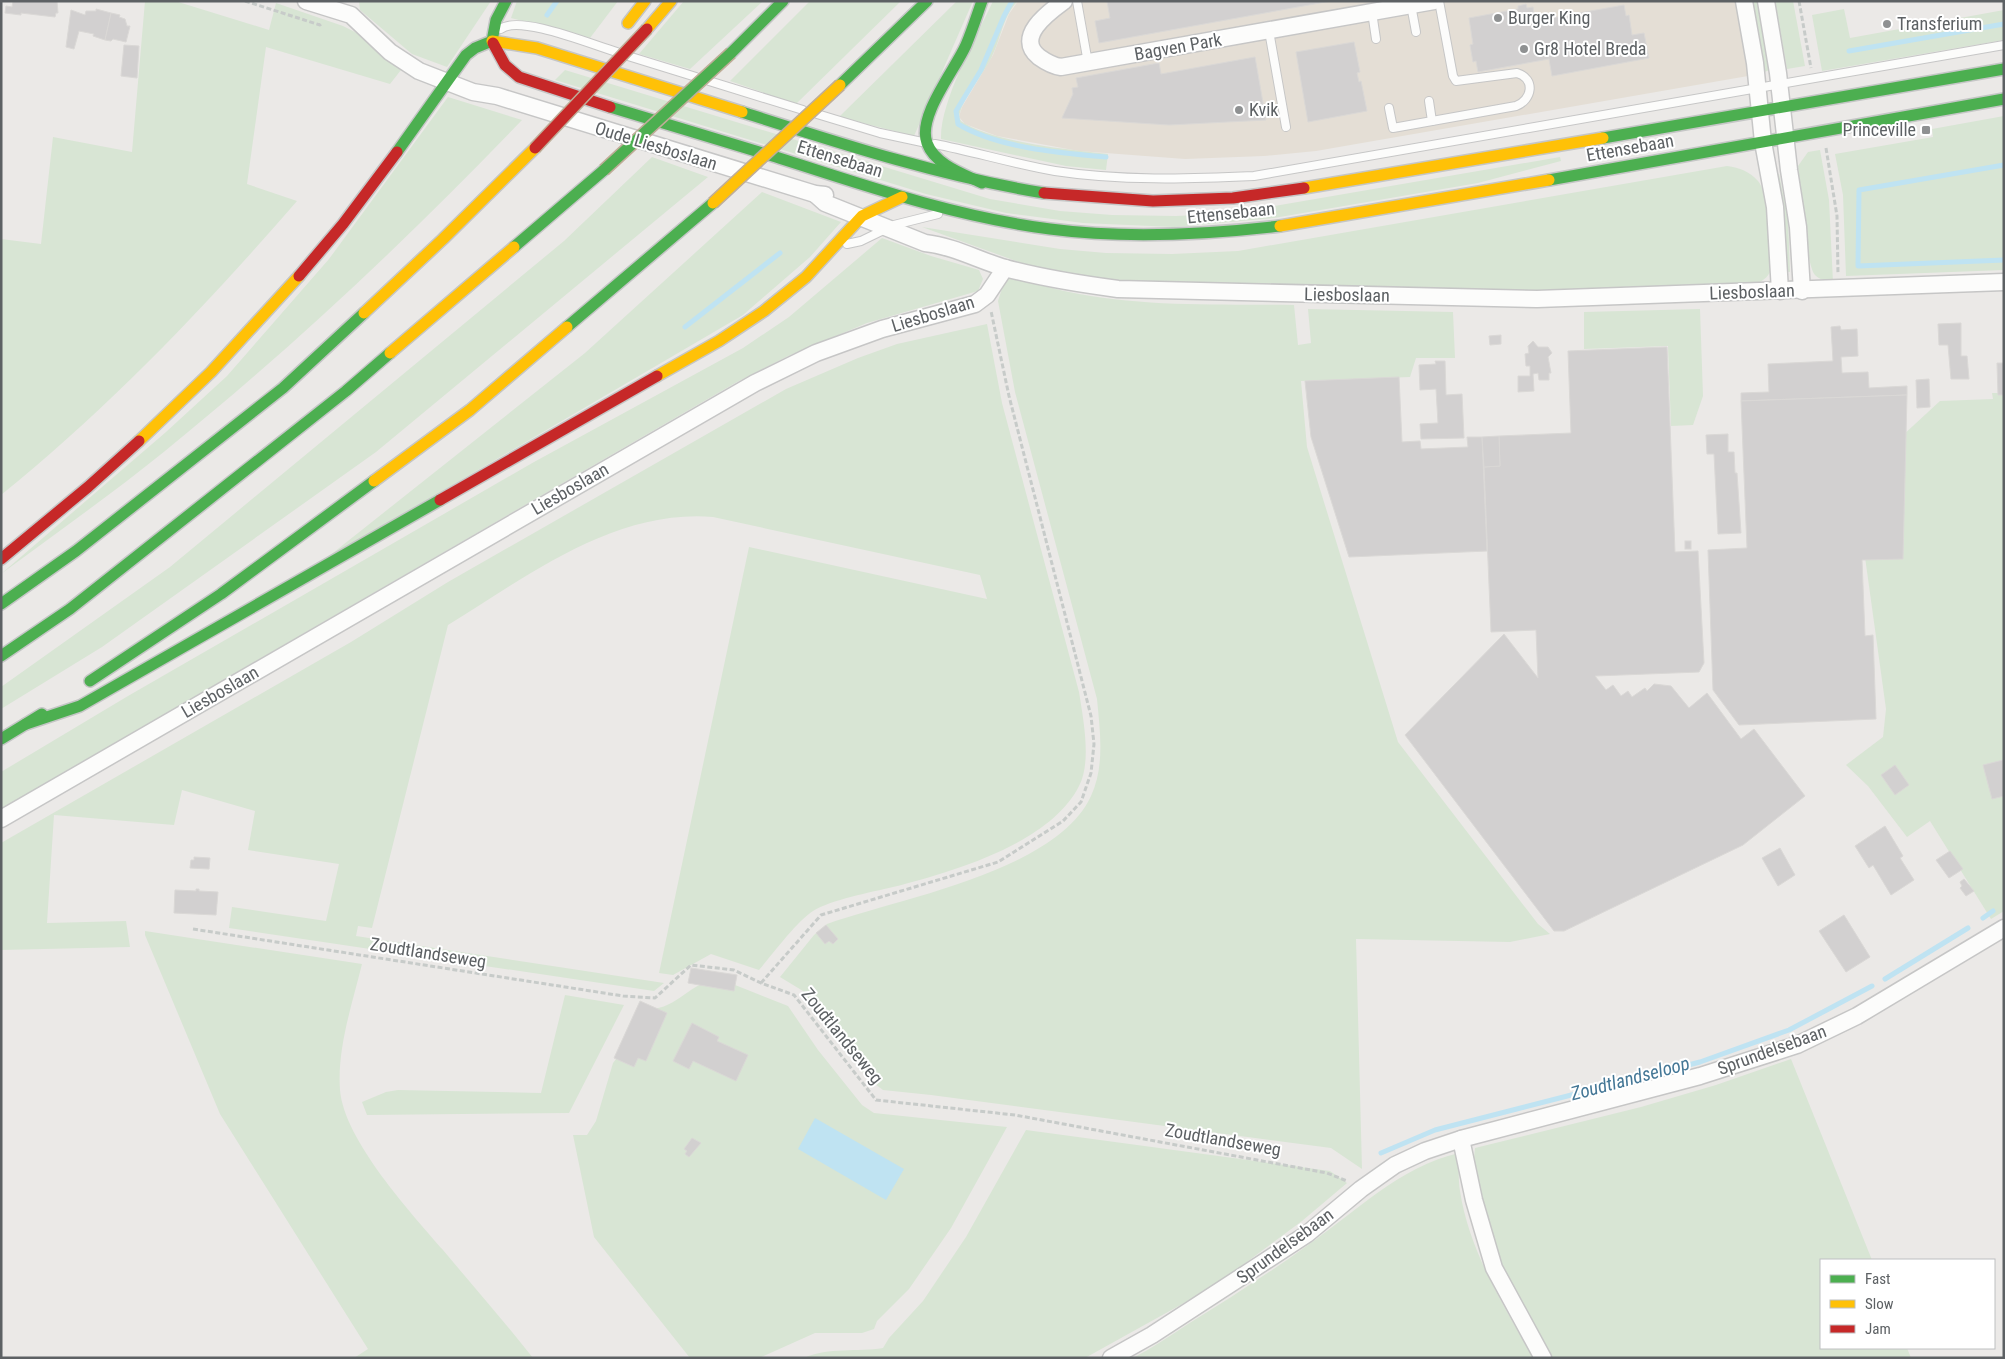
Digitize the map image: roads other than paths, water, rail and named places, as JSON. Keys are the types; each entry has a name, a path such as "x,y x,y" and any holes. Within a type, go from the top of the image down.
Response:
{"main road":[{"path":"1,559 64,510 213,371 325,246 466,56 475,48 492,42 496,20 506,1"},
{"path":"540,122 622,30 645,1"},
{"path":"1,604 76,551 283,388 443,239 535,148 647,30 671,1"},
{"path":"1,656 70,609 346,391 604,170 783,1"},
{"path":"83,686 221,594 470,410 713,203 927,1"},
{"path":"982,1 955,68 924,128 927,143 935,156 946,165 982,183"},
{"name":"Ettensebaan","path":"2004,69 1454,166 1233,198 1153,201 1098,199 1047,194 982,183 887,158 537,48 507,42 492,42 505,65 520,77 902,197 951,210 1074,232 1168,236 1226,233 1323,220 2004,99"},
{"path":"169,476 415,253 495,171"},
{"path":"26,724 80,706 689,359 764,311 806,277 866,213 902,197"},
{"path":"1,739 67,697"}],"street":[{"name":"Oude Liesboslaan","path":"306,1 350,8 390,52 450,78 477,83 497,96 815,194 832,196 894,225 925,243 940,245 1005,268"},
{"name":"Bagven Park","path":"1064,1 1044,16 1037,24 1031,40 1032,49 1042,59 1058,66 1088,63 1434,1"},
{"path":"1744,1 1758,88 1763,142 1778,229 1780,291"},
{"path":"1766,1 1798,227 1802,291"},
{"name":"Liesboslaan","path":"1,819 755,383 816,353 882,329 976,304 988,295 1005,268 1062,281 1118,289 1167,292 1537,299 1802,291 2004,282"},
{"name":"Sprundelsebaan","path":"1111,1358 1152,1335 1307,1234 1361,1189 1396,1165 1425,1151 1461,1139 1700,1076 1797,1045 1857,1016 2004,928"},
{"path":"1461,1139 1474,1200 1494,1268 1544,1358"}],"lane":[{"path":"1077,1 1088,63"},
{"path":"1389,108 1392,128 1519,104 1527,100 1530,87 1526,78 1517,73 1463,82 1456,81 1453,76 1439,1"},
{"path":"1411,5 1416,32"},
{"path":"1372,12 1376,39"},
{"name":"Ettensebaan","path":"492,42 503,27 513,24 532,26 855,126 927,143 1035,167 1076,173 1184,178 1254,176 2004,45"},
{"path":"1269,31 1286,127"},
{"path":"1429,101 1436,120"},
{"path":"833,247 861,241 894,225 951,210"}],"water":[{"path":"815,1118 904,1169 886,1200 798,1149"}],"waterway":[{"path":"547,15 557,1"},
{"path":"1012,1 981,70 956,111 958,124 992,139 1010,144 1050,151 1106,157"},
{"path":"1849,51 2004,24"},
{"path":"2004,165 1859,190 1858,266 2004,260"},
{"path":"685,327 780,253"},
{"name":"Zoudtlandseloop","path":"1983,918 1993,911"},
{"name":"Zoudtlandseloop","path":"1885,979 1968,928"},
{"name":"Zoudtlandseloop","path":"1381,1153 1435,1130 1700,1062 1789,1030 1872,986"}],"place":[{"name":"Burger King","path":"1498,18"},
{"name":"Transferium","path":"1887,24"},
{"name":"Gr8 Hotel Breda","path":"1524,49"},
{"name":"Kvik","path":"1239,110"},
{"name":"Princeville","path":"1926,130"}]}
